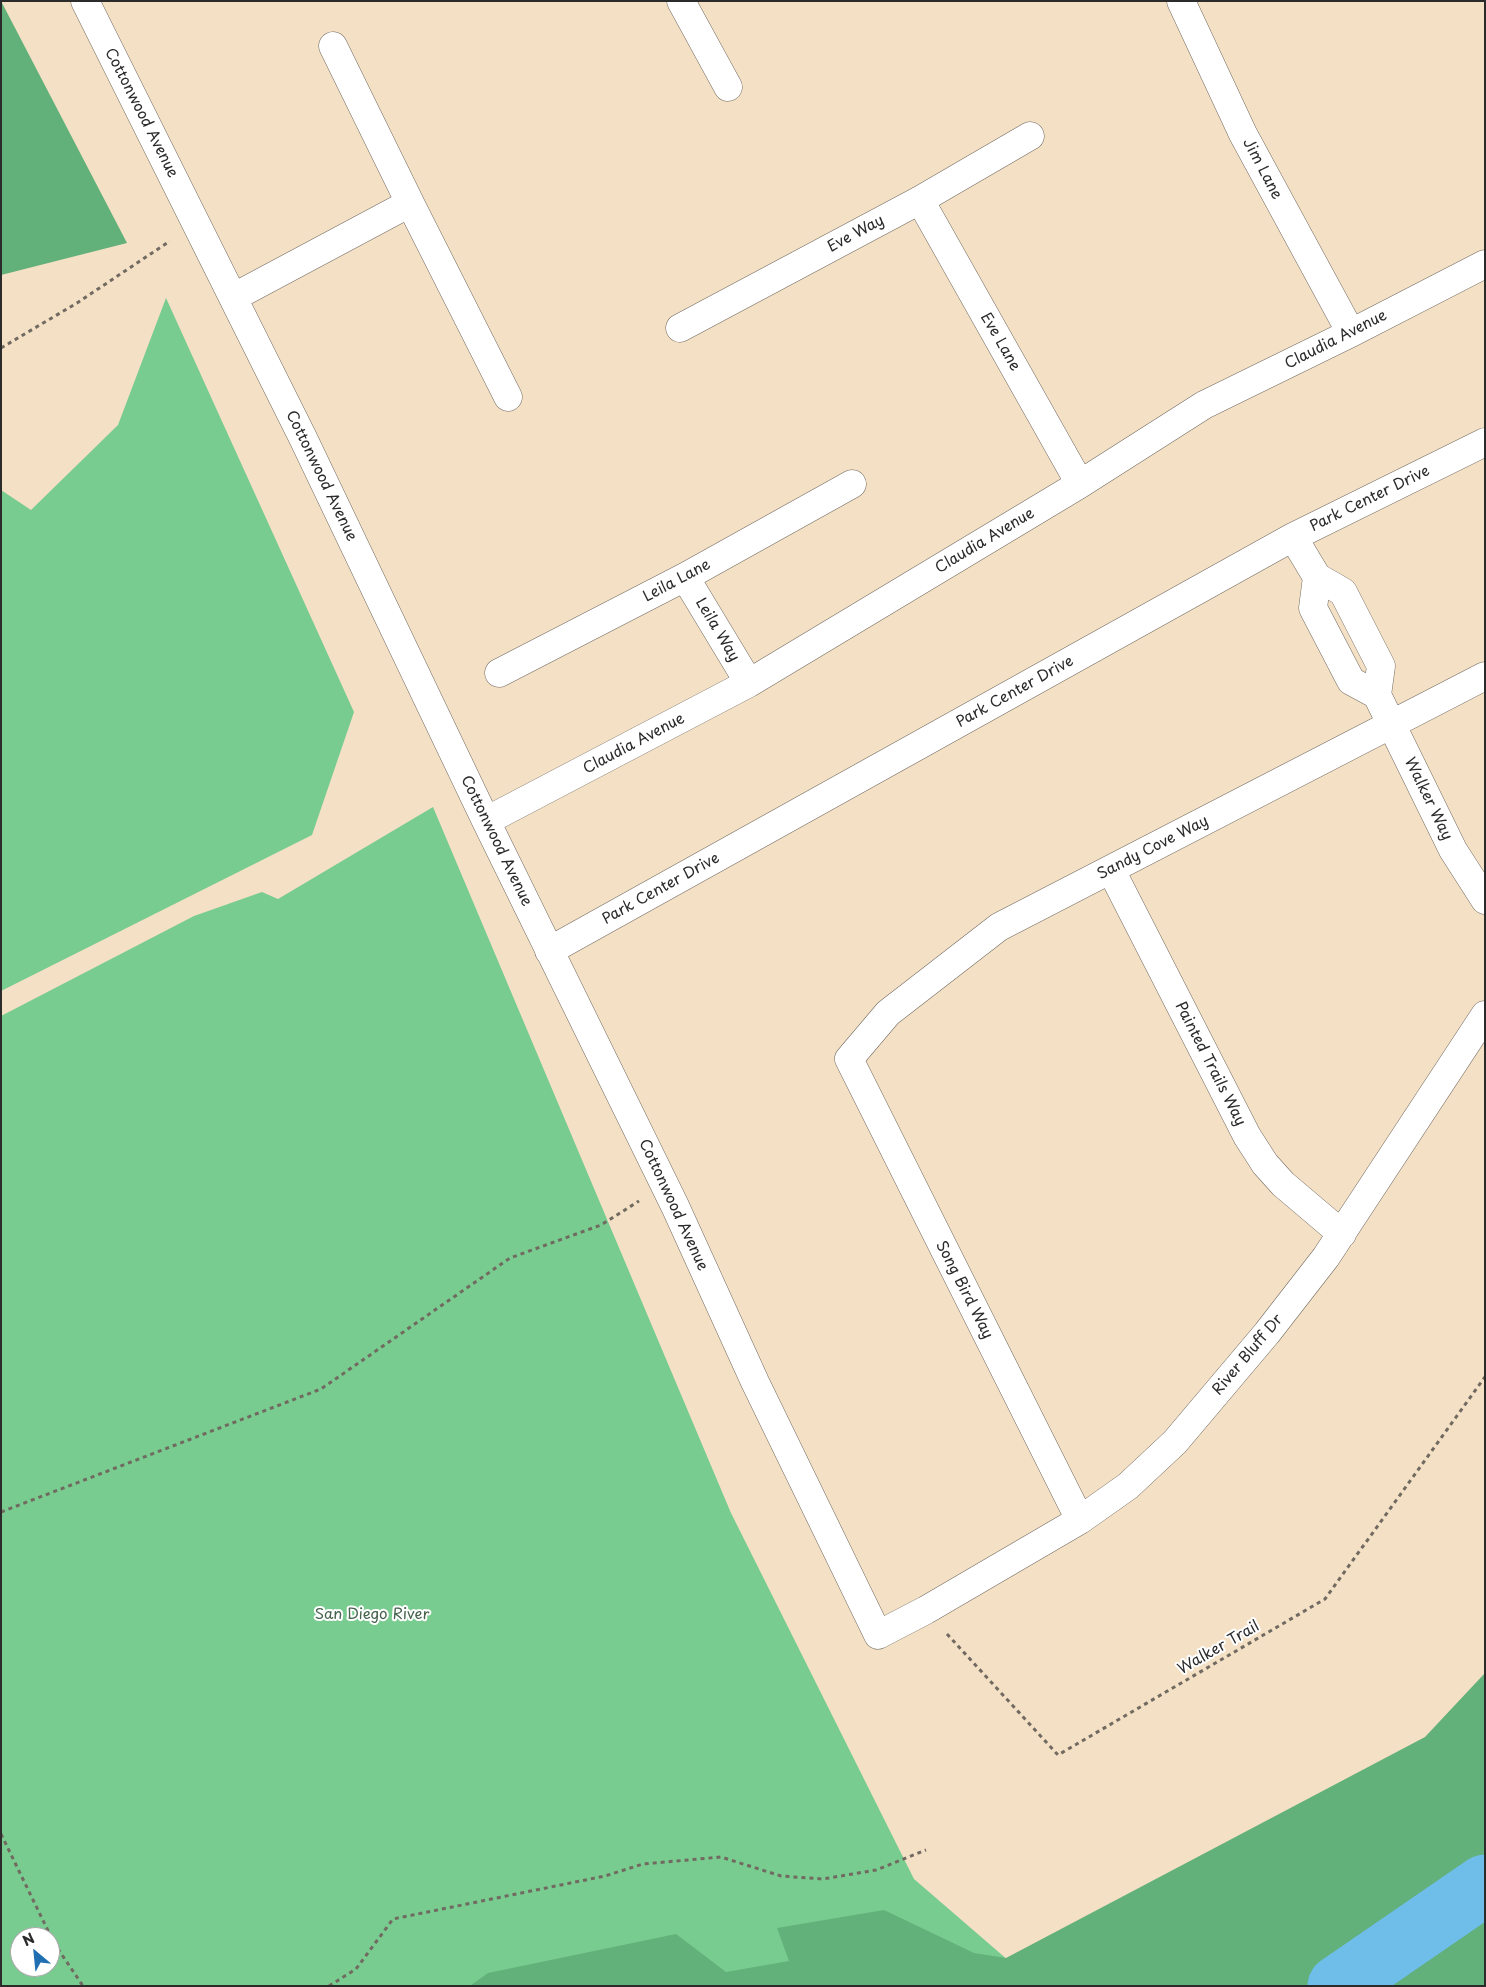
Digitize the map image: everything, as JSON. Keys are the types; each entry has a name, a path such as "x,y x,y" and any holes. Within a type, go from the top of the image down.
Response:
{"street":[{"name":"Cottonwood Avenue","path":"85,1 234,297 664,1186 754,1382 878,1635 926,1610"},
{"path":"680,1 728,87"},
{"name":"Jim Lane","path":"1181,1 1243,134 1351,333"},
{"path":"333,46 410,204 508,397"},
{"name":"Eve Way","path":"680,328 920,200 1030,136"},
{"name":"Eve Lane","path":"920,200 1080,484"},
{"path":"234,297 410,204"},
{"name":"Claudia Avenue","path":"486,821 749,684 1080,484 1204,405 1351,333 1485,264"},
{"name":"Park Center Drive","path":"549,951 1293,537 1485,442"},
{"name":"Leila Lane","path":"499,673 685,577 852,484"},
{"name":"Walker Way","path":"1293,537 1317,577 1313,608 1351,681 1377,695 1453,850 1485,900"},
{"name":"Leila Way","path":"685,577 749,684"},
{"name":"Sandy Cove Way","path":"849,1059 888,1013 999,927 1485,676"},
{"name":"Painted Trails Way","path":"1110,870 1247,1136 1265,1164 1283,1184 1342,1234"},
{"name":"River Bluff Dr","path":"926,1610 1080,1520 1128,1486 1175,1442 1267,1333 1326,1257 1485,1015"},
{"name":"Song Bird Way","path":"849,1059 1080,1520"}],"path":[{"path":"1,348 77,303 197,223"},
{"path":"1,1512 321,1389 510,1258 601,1225 664,1186"},
{"name":"Walker Trail","path":"926,1610 1058,1755 1325,1599 1485,1377"},
{"path":"1,1834 54,1943 83,1986"},
{"path":"329,1986 356,1969 393,1919 604,1876 643,1864 721,1856 781,1876 823,1879 876,1870 926,1850"}],"green space":[{"path":"1,1 127,243 1,275"},
{"path":"166,298 354,712 312,835 1,991 1,490 31,510 118,425"},
{"name":"San Diego River","path":"433,807 731,1513 914,1879 1038,1986 1,1986 1,1016 194,916 262,892 278,899"},
{"path":"1485,1673 1485,1986 470,1986 488,1973 676,1934 726,1972 789,1961 777,1928 884,1910 974,1953 1006,1958 1425,1737"}],"waterway":[{"name":"San Diego River","path":"1338,1986 1485,1885"}]}
